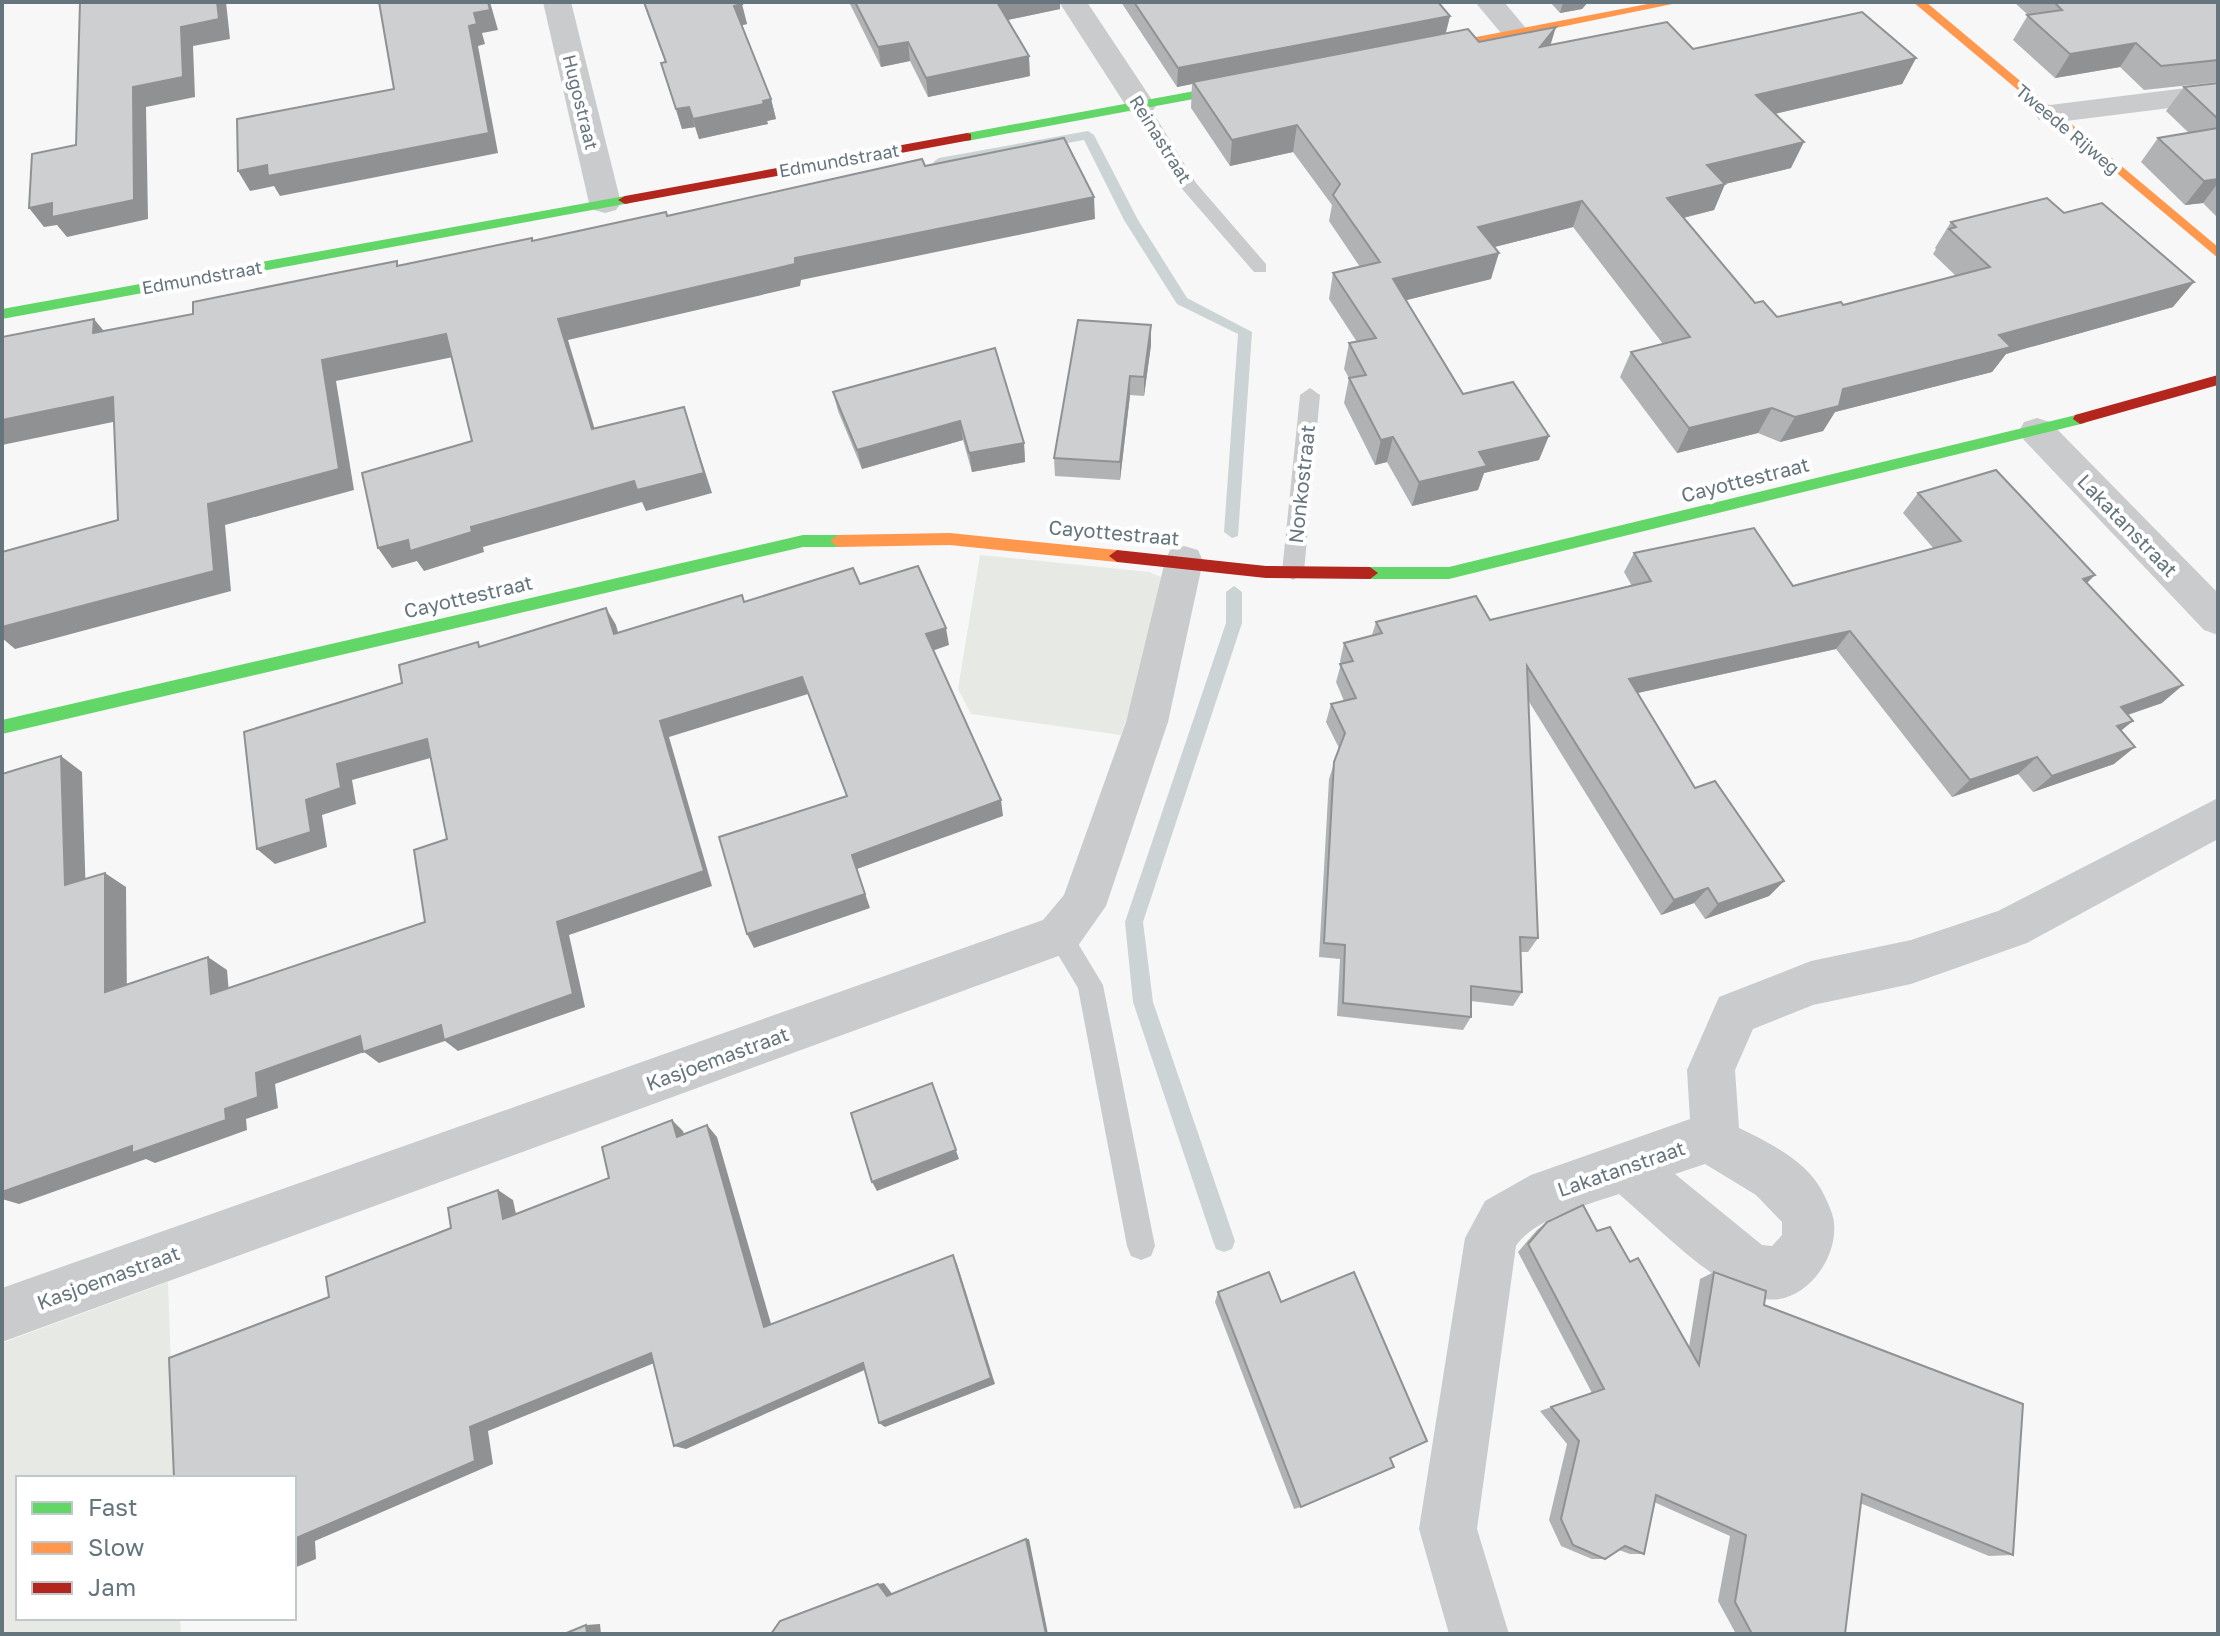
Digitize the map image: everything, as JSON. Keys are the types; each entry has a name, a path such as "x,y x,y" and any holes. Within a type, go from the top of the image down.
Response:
{"street":[{"name":"Hugostraat","path":"557,2 605,203"},
{"name":"Reinastraat","path":"1073,2 1141,106"},
{"path":"1489,2 1516,33"},
{"path":"1406,54 1676,2"},
{"name":"Tweede Rijweg","path":"1919,2 2218,254"},
{"name":"Edmundstraat","path":"2,314 1266,82"},
{"path":"2050,114 2218,93"},
{"name":"Cayottestraat","path":"2,727 803,541 950,539 1293,572 1449,573 2037,431 2218,380"},
{"name":"Lakatanstraat","path":"2037,431 2218,619"},
{"path":"1059,935 1083,906 1147,722 1184,561"},
{"name":"Lakatanstraat","path":"1479,1634 1448,1529 1491,1238 1503,1219 1549,1193 1707,1138 1716,1124 1711,1070 1736,1013 1811,983 1911,962 2011,928 2218,817"},
{"name":"Kasjoemastraat","path":"2,1315 1059,935"},
{"path":"1627,1167 1743,1264 1762,1272 1783,1273 1799,1257 1809,1235 1805,1211 1792,1193 1761,1166 1707,1138"}],"lane":[{"name":"Reinastraat","path":"1141,106 1189,186 1260,268"},
{"name":"Nonkostraat","path":"1293,572 1310,395"},
{"path":"1059,935 1090,985 1141,1246"}],"shaded area":[{"path":"980,555 1149,572 1161,577 1169,590 1121,735 971,714 958,689"},
{"path":"168,1282 175,1476 16,1476 16,1620 180,1620 181,1634 2,1634 2,1343"}],"building":[{"path":"80,2 217,2 219,19 181,27 183,77 133,87 134,200 52,217 52,203 29,208 32,154 76,145"},
{"path":"379,2 488,2 490,10 474,13 477,24 469,26 489,133 268,176 267,165 238,171 237,119 394,89"},
{"path":"644,2 741,2 734,6 771,99 763,101 764,104 693,119 689,107 676,109 661,63 666,62"},
{"path":"855,2 997,2 1029,56 926,78 908,42 878,47"},
{"path":"1134,2 1438,2 1450,16 1178,68"},
{"path":"2054,2 2218,2 2218,60 2161,66 2136,43 2070,54 2027,15 2062,10"},
{"path":"1862,12 1916,58 1756,95 1804,142 1707,165 1725,184 1667,198 1755,303 1763,301 1777,317 1841,302 1843,305 1990,267 1949,229 1956,227 1951,222 2047,198 2064,213 2102,203 2194,282 1999,335 2011,347 1843,389 1839,406 1795,417 1772,408 1689,428 1631,352 1690,337 1582,201 1478,227 1499,253 1393,279 1463,394 1513,382 1549,436 1479,452 1487,466 1419,482 1393,437 1381,440 1349,378 1366,375 1349,343 1376,338 1333,273 1380,262 1333,195 1340,184 1297,125 1232,140 1193,82 1468,29 1479,42 1556,27 1540,47 1667,22 1693,49"},
{"path":"2218,83 2218,119 2184,87"},
{"path":"2218,128 2218,179 2204,181 2158,138"},
{"path":"1064,138 1094,197 795,258 795,264 558,319 592,429 684,407 704,473 637,490 634,481 471,527 472,532 410,551 408,540 378,548 362,473 472,441 446,334 322,360 339,469 208,504 214,571 2,627 2,552 118,520 113,397 2,420 2,337 94,319 93,333 193,314 193,302 326,275 397,261 397,266 532,238 532,241 666,212 667,216 922,159 925,166"},
{"path":"1078,320 1151,325 1144,377 1130,376 1120,462 1054,458"},
{"path":"995,348 1024,443 969,453 960,421 857,450 833,392"},
{"path":"1996,470 2095,575 2083,579 2183,685 2121,707 2133,721 2117,726 2135,747 2052,776 2037,757 1970,780 1850,631 1629,679 1695,788 1715,781 1784,881 1718,904 1708,888 1674,900 1527,666 1538,938 1520,937 1522,992 1471,986 1471,1017 1343,1003 1345,945 1324,943 1334,762 1345,733 1331,704 1356,698 1340,664 1353,661 1344,643 1382,633 1376,622 1476,596 1490,620 1651,581 1634,553 1754,528 1793,586 1961,541 1918,493"},
{"path":"918,566 946,628 926,634 1001,800 852,855 865,894 747,934 719,837 847,796 802,677 660,721 704,871 557,922 573,994 444,1040 441,1025 363,1052 360,1036 256,1073 258,1097 225,1109 226,1120 132,1153 132,1146 2,1192 2,774 61,756 65,885 105,873 105,992 208,957 211,994 425,922 414,850 447,839 427,739 337,764 341,788 306,800 311,832 257,849 244,732 402,683 399,665 478,642 479,647 606,608 614,634 742,595 744,602 853,568 860,584"},
{"path":"932,1083 956,1150 872,1182 851,1113"},
{"path":"672,1120 677,1137 707,1125 764,1327 953,1255 991,1378 879,1423 863,1363 674,1446 651,1353 470,1427 475,1461 296,1538 296,1476 174,1476 169,1358 329,1297 326,1277 451,1228 448,1208 498,1190 503,1219 609,1178 602,1147"},
{"path":"1583,1205 1597,1231 1610,1227 1630,1262 1638,1258 1699,1365 1714,1272 1766,1291 1764,1305 2023,1404 2013,1555 1862,1494 1845,1634 1752,1634 1735,1602 1746,1535 1656,1495 1644,1554 1625,1546 1605,1559 1573,1545 1561,1519 1579,1441 1551,1407 1604,1389 1528,1244 1547,1222"},
{"path":"1269,1272 1281,1302 1354,1272 1427,1441 1390,1458 1394,1467 1301,1507 1218,1292"},
{"path":"1026,1539 1046,1634 771,1634 780,1621 878,1584 887,1596"},
{"path":"586,1625 587,1634 564,1634"}],"waterway":[{"path":"939,162 1088,135 1131,220 1182,301 1245,332 1232,532"},
{"path":"1224,1241 1143,1002 1134,922 1234,623 1234,592"}],"traffic: fast":[{"path":"967,137 1249,85"},
{"path":"2,314 625,200"},
{"path":"1370,573 1449,573 2080,419"},
{"path":"2,727 803,541 838,541"}],"traffic: slow":[{"path":"1419,52 1676,2"},
{"path":"1919,2 2218,254"},
{"path":"838,541 950,539 1117,556"}],"traffic: jam":[{"path":"625,200 967,137"},
{"path":"2080,419 2218,380"},
{"path":"1117,556 1266,572 1370,573"}]}
